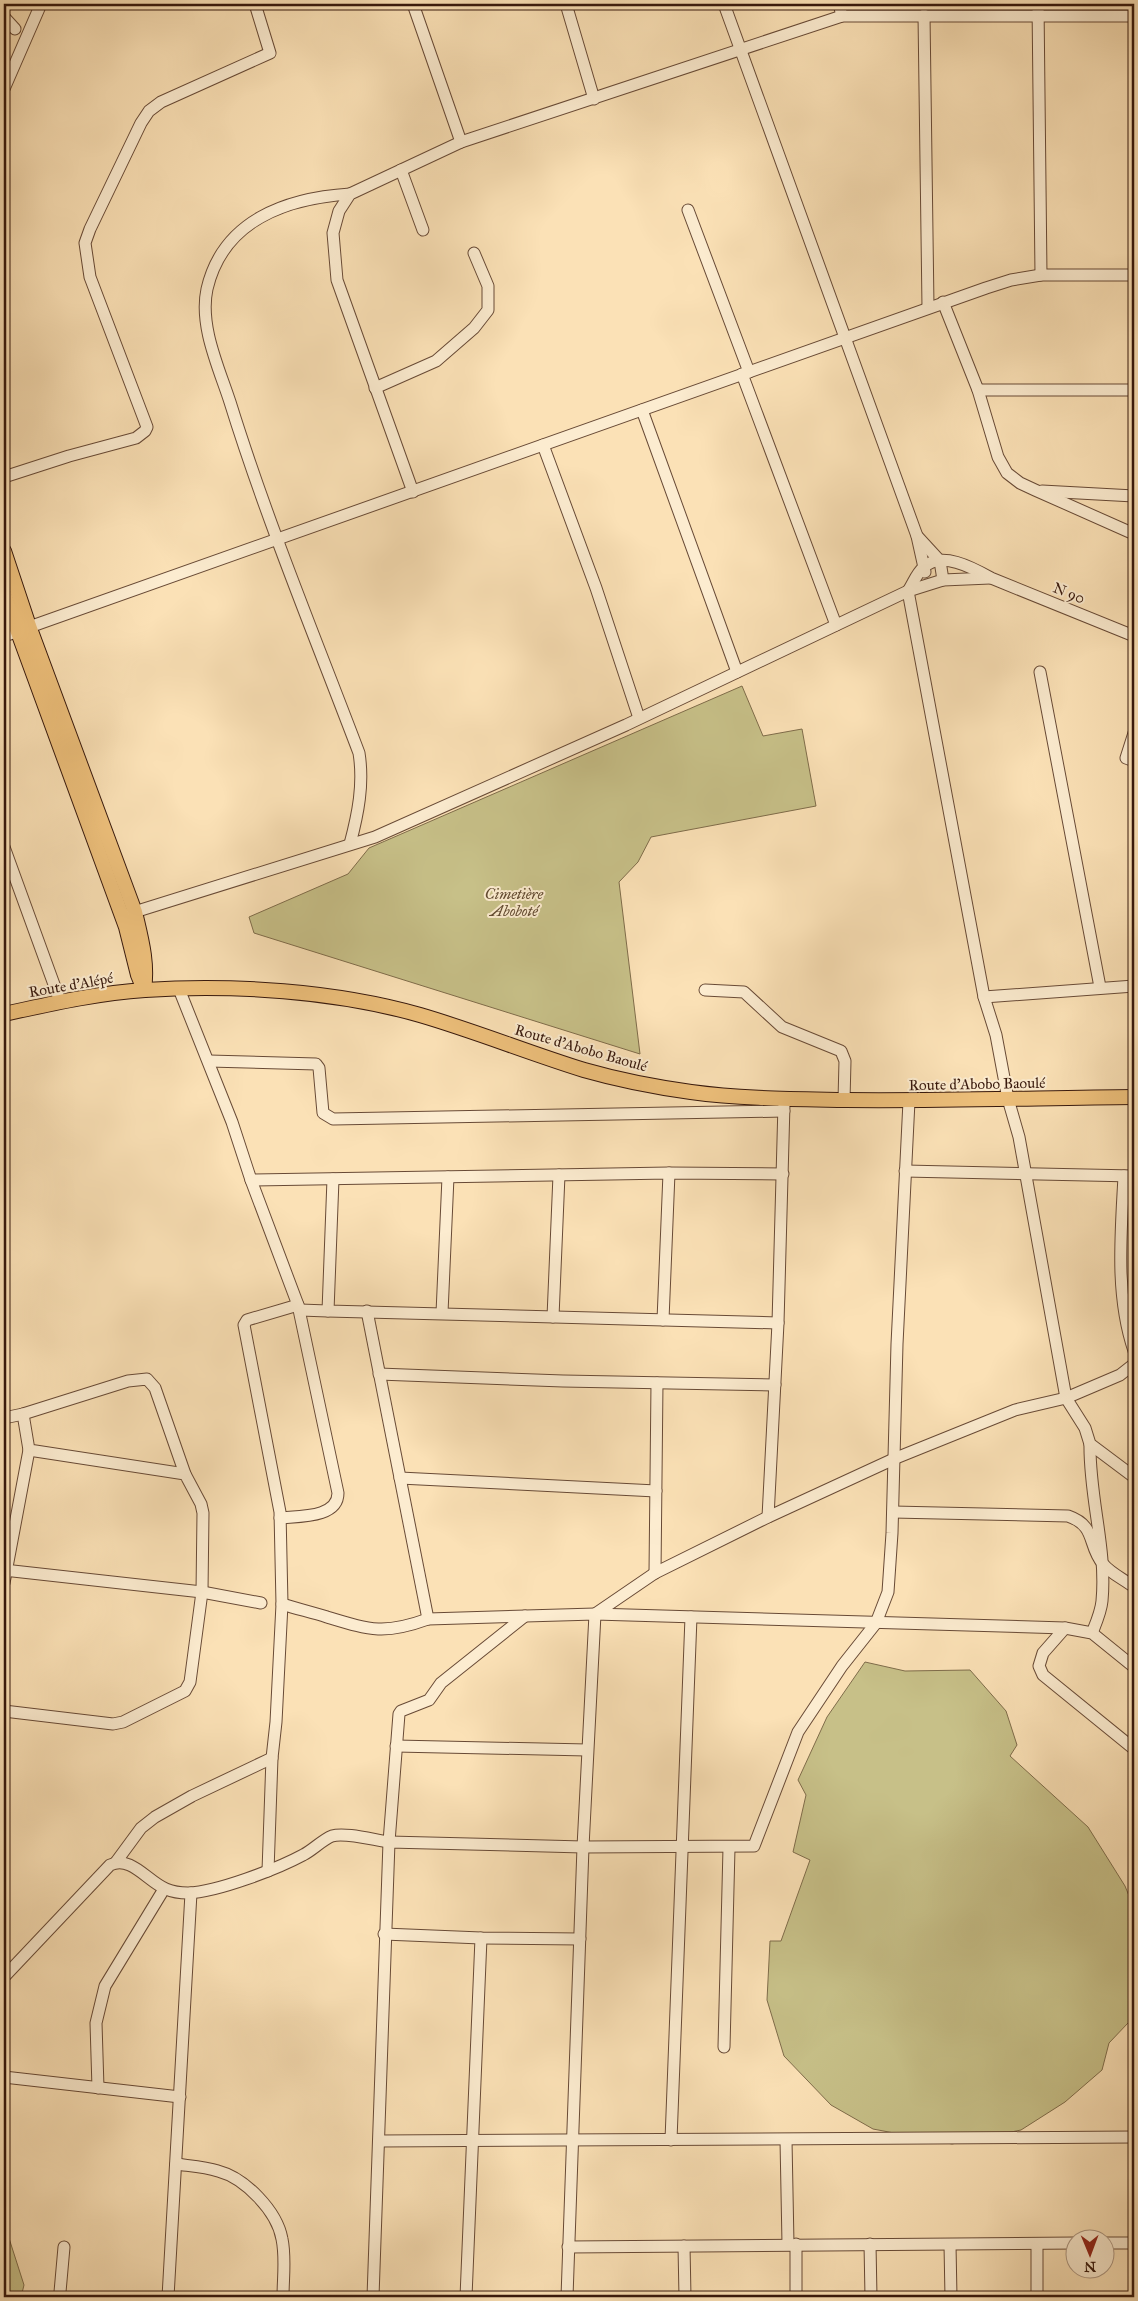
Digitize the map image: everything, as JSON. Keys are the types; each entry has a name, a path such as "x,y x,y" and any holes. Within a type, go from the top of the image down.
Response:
{"main road":[{"path":"4,551 17,631"},
{"path":"4,594 128,914 143,946 146,972 144,990"},
{"name":"Route d'Alépé","path":"4,1014 60,1001 144,990"},
{"name":"Route d'Abobo Baoulé","path":"144,990 254,990 313,995 377,1004 428,1018 586,1070 640,1084 784,1105 844,1100 1134,1098"}],"street":[{"path":"4,90 41,4"},
{"path":"4,477 69,456 136,438 145,431 147,427 90,278 85,243 141,123 150,111 161,102 270,53 255,4"},
{"path":"413,4 461,142"},
{"path":"566,4 594,98"},
{"path":"724,4 918,536 924,566 930,583"},
{"path":"839,4 842,16"},
{"path":"1038,4 1040,275"},
{"path":"924,15 928,307"},
{"path":"350,844 359,804 361,774 359,753 277,539 240,435 212,346 206,310 207,289 216,266 246,226 270,211 298,201 350,194 461,142 842,16 1134,16"},
{"path":"4,17 15,29"},
{"path":"401,170 423,230"},
{"path":"350,194 339,211 333,233 337,280 412,492"},
{"path":"688,210 836,625"},
{"path":"375,388 436,361 474,328 488,310 488,286 474,253"},
{"path":"17,631 928,307 1011,280 1040,275 1134,274"},
{"path":"943,302 978,390 998,457 1007,473 1020,483 1134,534"},
{"path":"978,390 1134,390"},
{"path":"642,410 737,672"},
{"path":"542,445 596,588 639,718"},
{"path":"1035,490 1134,496"},
{"path":"918,536 940,561 943,580"},
{"name":"N 90","path":"924,566 940,561 962,564 991,578 1134,636"},
{"path":"924,566 908,591 984,997 996,1035 1008,1099 1019,1137 1066,1398 1085,1428 1090,1444 1090,1474 1103,1564 1102,1601 1092,1633"},
{"name":"N 90","path":"128,914 375,837 639,718 908,591 943,580 991,578"},
{"path":"1040,672 1100,987"},
{"path":"1134,733 1126,758 1134,761"},
{"path":"4,847 60,1001"},
{"path":"984,997 1134,986"},
{"path":"179,989 209,1061 299,1308 318,1392 338,1500 334,1506 326,1511 280,1518"},
{"path":"705,990 738,990 744,992 782,1027 841,1052 845,1061 844,1100"},
{"path":"209,1061 316,1064 319,1068 323,1113 327,1117 334,1119 784,1105 778,1324 768,1517"},
{"path":"116,1862 128,1865 175,1893 191,1893 268,1871 305,1854 332,1836 341,1835 389,1842 583,1847 729,1848 751,1847 756,1843 798,1732 837,1673 876,1623 888,1592 891,1571 896,1458 897,1344 909,1101"},
{"path":"905,1171 1026,1172 1129,1176 1120,1260 1123,1298 1129,1336 1134,1351"},
{"path":"251,1180 669,1173 783,1174"},
{"path":"663,1320 669,1173"},
{"path":"553,1317 559,1175"},
{"path":"442,1314 448,1177"},
{"path":"328,1310 333,1179"},
{"path":"268,1871 272,1758 276,1722 282,1604 280,1518 244,1325 247,1320 299,1308 778,1324"},
{"path":"367,1311 428,1619"},
{"path":"595,1614 655,1572 768,1517 896,1458 1015,1410 1066,1398 1120,1375 1134,1364"},
{"path":"379,1374 775,1385"},
{"path":"4,1418 23,1414 128,1381 147,1379 155,1388 185,1474 203,1514 202,1592 190,1682 185,1691 123,1722 113,1724 4,1711"},
{"path":"655,1572 657,1383"},
{"path":"4,1583 29,1450 23,1414"},
{"path":"1090,1444 1134,1477"},
{"path":"29,1450 185,1474"},
{"path":"400,1478 656,1491"},
{"path":"893,1512 1068,1516 1080,1520 1087,1527 1103,1564 1134,1587"},
{"path":"5,1570 202,1592 261,1603"},
{"path":"282,1604 360,1628 382,1630 402,1628 428,1619 595,1614 1065,1628 1092,1633 1134,1667"},
{"path":"567,2297 583,1847 595,1614"},
{"path":"373,2297 380,2141 384,1934 399,1714 401,1710 429,1700 441,1683 525,1616"},
{"path":"671,2140 680,1848 691,1617"},
{"path":"1065,1628 1043,1653 1039,1666 1043,1675 1134,1749"},
{"path":"396,1746 587,1750"},
{"path":"4,1977 110,1865 116,1862 141,1828 155,1817 192,1796 272,1758"},
{"path":"724,2048 729,1848"},
{"path":"98,2088 96,2023 105,1986 164,1888"},
{"path":"168,2297 191,1893"},
{"path":"384,1934 481,1938 580,1939"},
{"path":"466,2297 481,1938"},
{"path":"4,2077 180,2097"},
{"path":"380,2141 1134,2137"},
{"path":"786,2140 796,2297"},
{"path":"176,2164 220,2171 239,2181 264,2206 278,2226 282,2236 283,2297"},
{"path":"568,2246 1066,2243"},
{"path":"1116,2243 1134,2243"},
{"path":"870,2244 871,2297"},
{"path":"1037,2244 1037,2297"},
{"path":"950,2245 951,2297"},
{"path":"684,2246 685,2297"},
{"path":"62,2297 60,2292 64,2247"}],"green space":[{"name":"Cimetière Aboboté","path":"742,686 763,736 802,729 816,806 651,837 638,862 619,882 640,1054 254,933 249,917 348,874 369,848"},
{"path":"865,1662 905,1671 970,1670 1006,1711 1017,1745 1010,1756 1088,1827 1125,1886 1134,1908 1134,2025 1128,2023 1109,2043 1102,2070 1065,2102 1021,2130 952,2144 873,2129 831,2105 784,2056 767,2000 770,1941 781,1941 810,1860 793,1852 806,1795 798,1780 827,1717"},
{"path":"4,2156 9,2159 7,2232 24,2285 21,2297 4,2297"}]}
